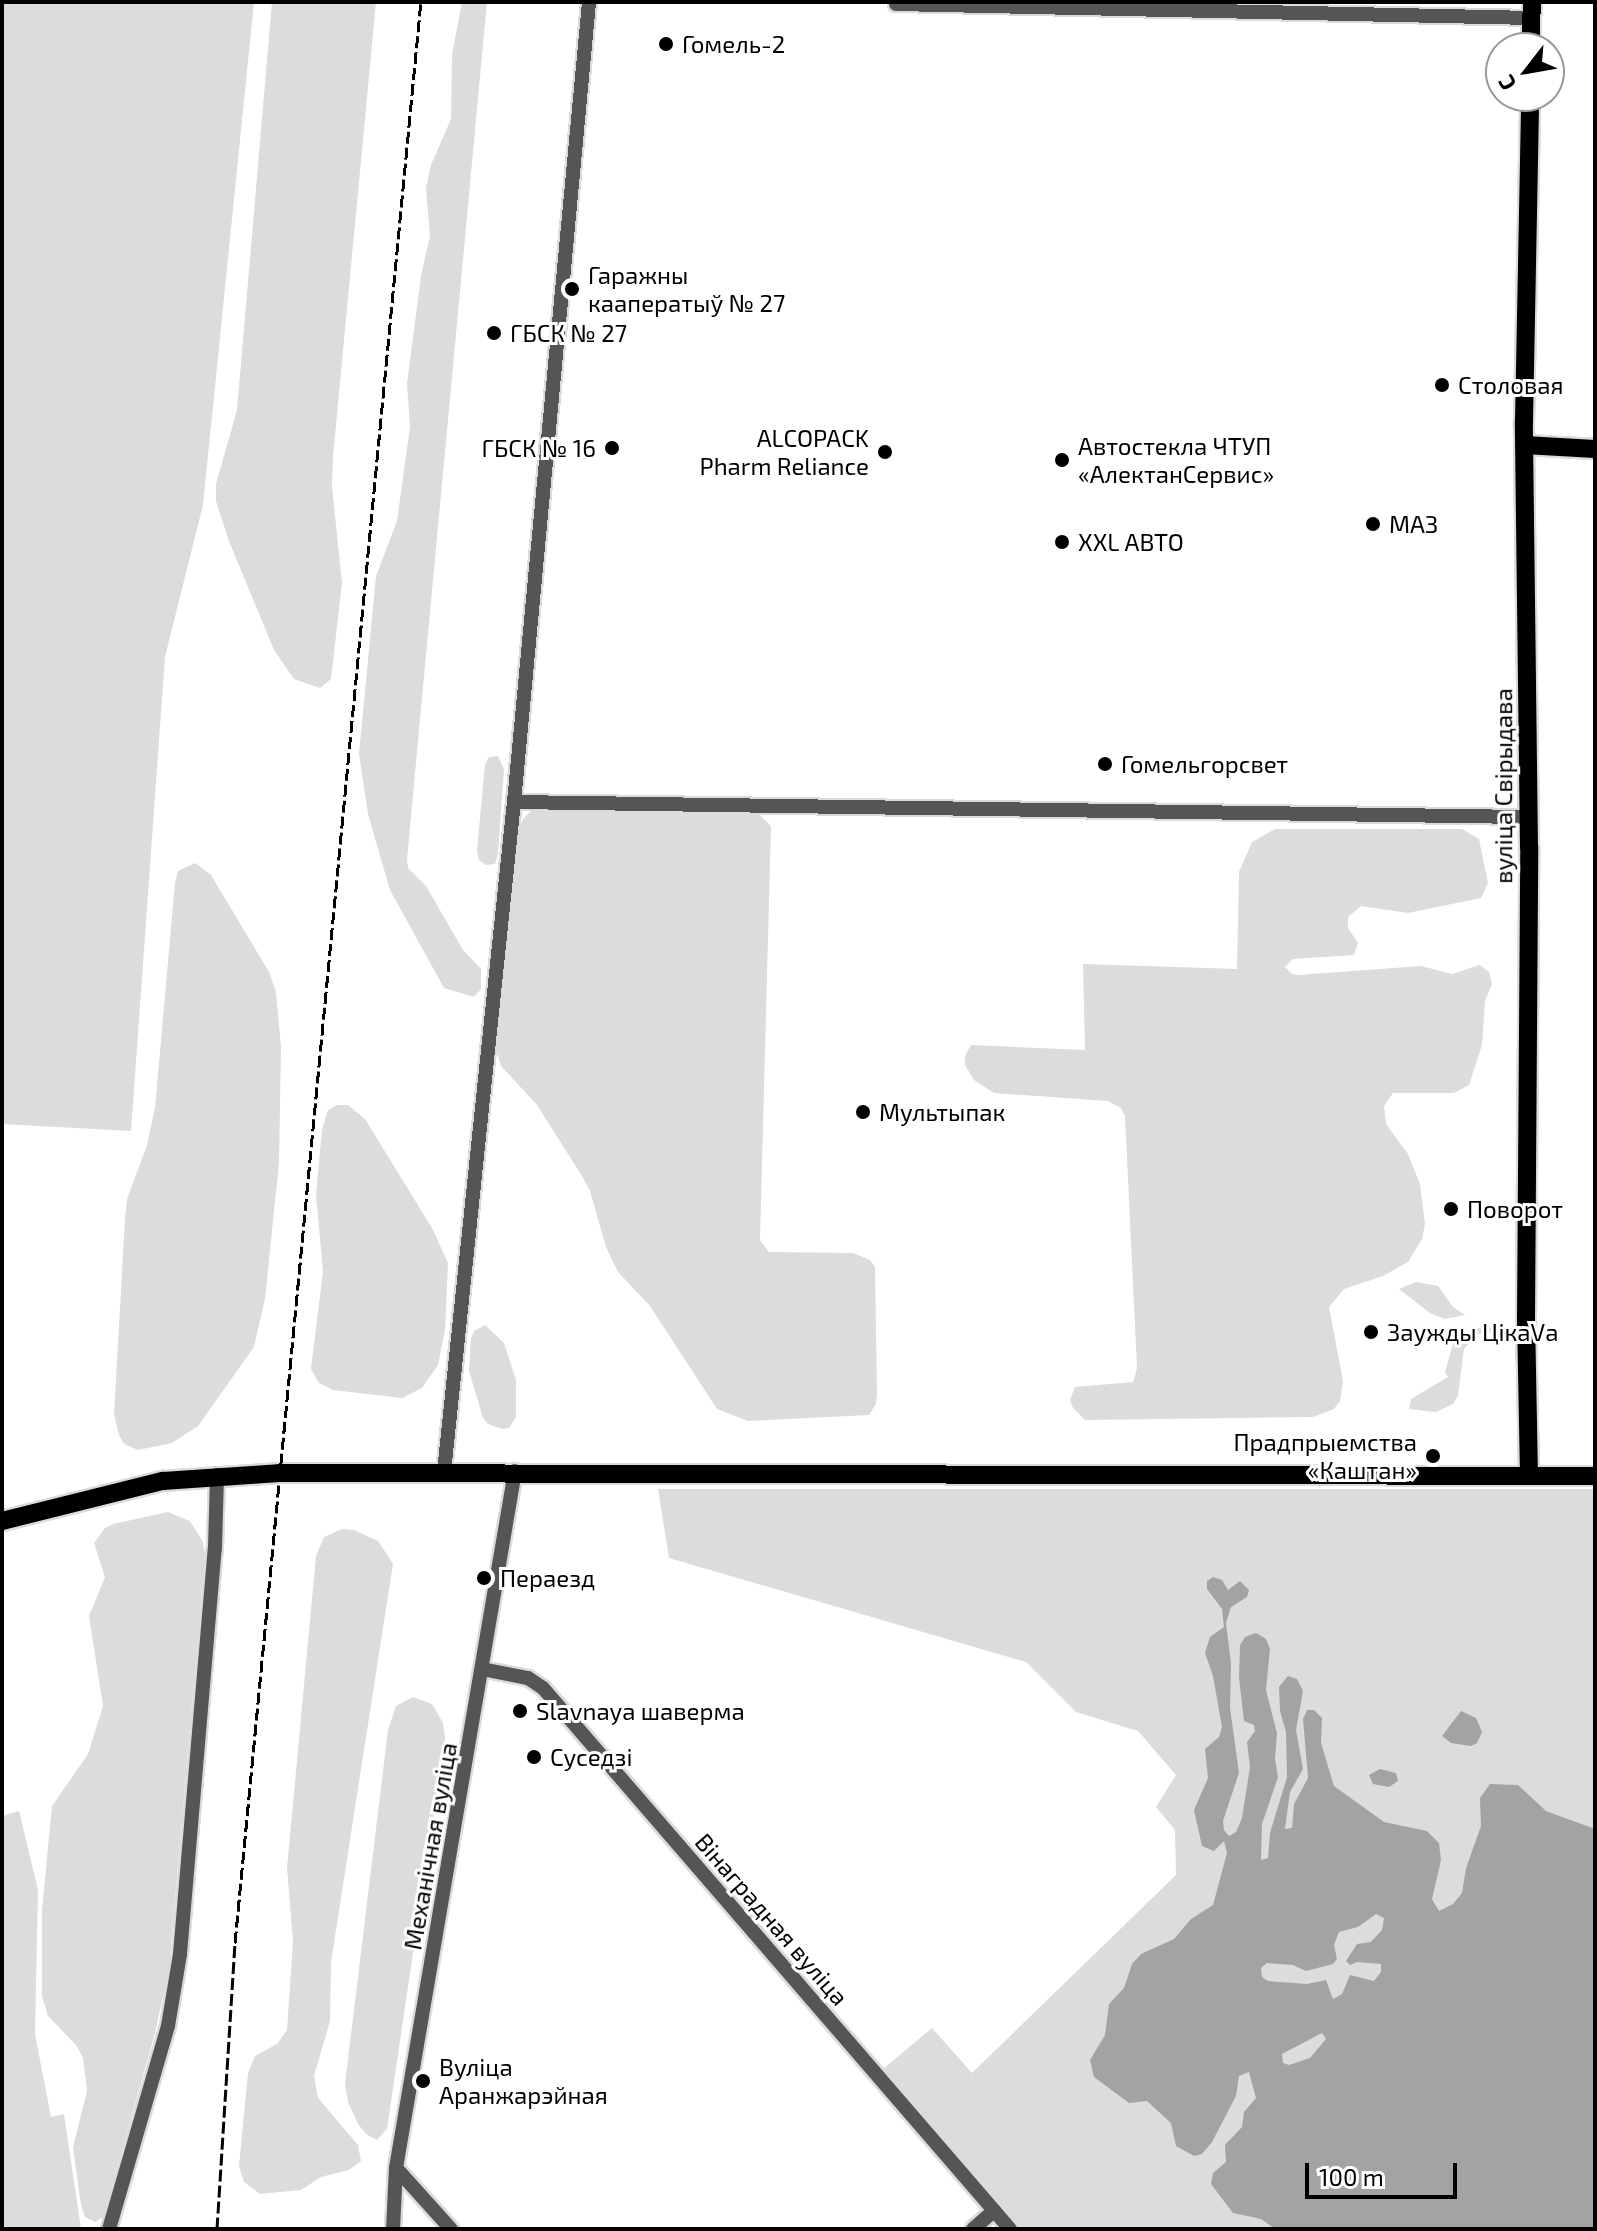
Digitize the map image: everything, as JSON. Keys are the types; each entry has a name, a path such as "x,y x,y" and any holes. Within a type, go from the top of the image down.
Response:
{"main road":[{"path":"1530,32 1531,10"},
{"name":"вуліца Свірыдава","path":"1529,1475 1529,817 1525,445 1530,112"},
{"path":"1525,445 1595,449"},
{"path":"2,1521 110,1492 217,1475 515,1471 1595,1476"}],"street":[{"path":"444,1472 514,802 589,2"},
{"path":"896,4 1531,10"},
{"path":"514,802 1529,817"},
{"name":"Механічная вуліца","path":"393,2229 396,2168 515,1471"},
{"path":"109,2229 168,2026 180,1954 213,1564 217,1475"},
{"name":"Вінаградная вуліца","path":"482,1669 528,1678 543,1688 1010,2229"},
{"path":"396,2168 451,2229"},
{"path":"973,2229 994,2211"}],"shaded area":[{"path":"2,2 254,2 203,505 165,657 131,1131 2,1124"},
{"path":"272,2 376,2 333,457 332,486 342,583 331,679 320,688 294,679 274,650 216,501 216,484 237,410"},
{"path":"462,2 487,2 407,859 408,868 426,886 463,950 481,969 481,989 474,997 444,988 390,890 368,814 359,754 376,576 397,521 410,427 407,383 421,276 430,236 426,188 431,165 451,119 452,54"},
{"path":"498,756 504,769 498,854 495,864 486,865 479,860 477,850 485,765 489,757"},
{"path":"531,811 747,811 759,814 771,826 760,1240 769,1252 853,1253 870,1260 875,1267 877,1395 876,1404 869,1415 748,1421 717,1409 650,1306 618,1272 606,1247 590,1191 582,1176 537,1105 501,1066 494,1041 516,839 523,819"},
{"path":"1275,829 1462,829 1479,839 1488,883 1481,898 1408,913 1361,906 1348,917 1348,928 1358,943 1354,955 1293,959 1285,967 1298,975 1421,966 1452,974 1480,965 1489,972 1492,984 1485,1001 1482,1045 1469,1085 1454,1093 1393,1093 1384,1106 1386,1124 1408,1154 1420,1184 1425,1224 1422,1239 1408,1262 1383,1276 1344,1289 1329,1307 1343,1381 1340,1401 1334,1409 1313,1417 1085,1420 1070,1400 1075,1387 1133,1382 1137,1368 1125,1116 1121,1108 1108,1101 994,1093 974,1080 965,1065 965,1056 971,1045 1085,1050 1083,964 1237,969 1239,872 1252,842"},
{"path":"195,863 211,875 269,972 276,992 281,1047 279,1163 265,1299 254,1347 198,1426 172,1443 138,1450 124,1444 114,1414 125,1219 127,1199 147,1145 155,1108 175,883 178,871"},
{"path":"337,1105 348,1105 365,1119 432,1228 448,1263 445,1330 438,1365 422,1388 402,1398 333,1390 319,1383 311,1369 323,1271 316,1195 322,1130 328,1110"},
{"path":"1416,1282 1438,1286 1453,1307 1465,1315 1445,1319 1430,1313 1399,1289"},
{"path":"485,1325 504,1343 516,1380 516,1417 509,1428 488,1424 483,1418 469,1371 471,1339 474,1331"},
{"path":"1503,1327 1503,1332 1478,1334 1464,1349 1458,1395 1453,1404 1436,1412 1409,1409 1411,1399 1448,1377 1445,1372 1453,1344 1464,1334 1477,1328"},
{"path":"658,1489 1595,1489 1595,2229 1021,2229 883,2069 932,2028 972,2073 1176,1875 1175,1830 1156,1807 1176,1775 1138,1731 1076,1712 1026,1662 669,1558"},
{"path":"168,1512 190,1521 203,1542 205,1554 169,1970 154,2037 103,2217 95,2222 85,2217 81,2205 73,2147 87,2091 83,2058 76,2045 48,2016 42,1996 42,1910 52,1806 88,1754 103,1706 89,1616 105,1577 94,1543 105,1528 113,1524"},
{"path":"342,1529 354,1530 378,1541 393,1564 331,1962 330,2021 314,2076 318,2098 358,2145 361,2161 349,2170 321,2177 301,2190 260,2194 244,2182 239,2166 248,2073 255,2056 277,2044 287,2030 293,1941 287,1868 316,1556 324,1537"},
{"path":"1213,1577 1222,1580 1228,1590 1240,1581 1249,1590 1247,1597 1231,1607 1226,1623 1231,1663 1230,1708 1239,1773 1223,1821 1224,1830 1229,1836 1236,1832 1242,1818 1250,1767 1247,1742 1255,1731 1254,1725 1244,1721 1239,1678 1240,1645 1245,1637 1256,1633 1266,1639 1270,1649 1266,1690 1277,1733 1275,1759 1278,1777 1262,1824 1261,1860 1268,1858 1270,1833 1287,1777 1286,1732 1280,1711 1279,1687 1288,1676 1297,1679 1303,1691 1296,1730 1303,1769 1290,1792 1285,1829 1292,1828 1294,1804 1308,1778 1303,1719 1307,1710 1314,1710 1322,1718 1321,1743 1334,1786 1384,1822 1427,1831 1439,1843 1441,1860 1432,1899 1439,1911 1453,1904 1462,1893 1466,1868 1481,1826 1480,1798 1490,1784 1518,1785 1546,1811 1595,1829 1595,2229 1275,2229 1261,2219 1233,2213 1211,2184 1213,2173 1226,2162 1225,2145 1242,2127 1244,2112 1256,2098 1249,2072 1239,2076 1236,2096 1212,2142 1202,2154 1194,2156 1176,2146 1171,2123 1147,2101 1129,2103 1094,2077 1090,2060 1105,2035 1109,2004 1124,1988 1132,1964 1141,1954 1174,1939 1191,1919 1213,1905 1227,1853 1224,1841 1214,1851 1202,1846 1194,1810 1208,1778 1205,1749 1219,1737 1222,1727 1213,1676 1205,1653 1210,1637 1224,1627 1222,1609 1207,1589 1207,1581","holes":["1376,1914 1384,1918 1382,1930 1371,1942 1357,1944 1346,1961 1350,1965 1357,1962 1381,1964 1381,1972 1374,1981 1350,1975 1342,1994 1333,1999 1326,1980 1307,1984 1268,1981 1262,1977 1261,1968 1267,1963 1293,1965 1306,1971 1333,1964 1337,1959 1334,1945 1339,1932 1358,1927","1322,2033 1326,2039 1310,2058 1289,2065 1283,2063 1282,2054"]},
{"path":"413,1697 432,1704 443,1723 445,1737 387,2129 377,2140 367,2135 358,2124 348,2102 345,2084 388,1730 396,1706"},
{"path":"1461,1711 1476,1718 1482,1732 1477,1743 1471,1746 1451,1743 1442,1736"},
{"path":"1380,1769 1396,1773 1398,1781 1389,1787 1373,1784 1369,1775"},
{"path":"19,1811 38,1890 35,2034 51,2117 64,2114 81,2229 2,2229 2,1816"}],"railway":[{"path":"217,2229 235,1943 421,2"}],"place":[{"name":"Гомель-2","path":"666,44"},
{"name":"Гаражны кааператыў № 27","path":"572,289"},
{"name":"ГБСК № 27","path":"494,333"},
{"name":"Столовая","path":"1442,385"},
{"name":"ГБСК № 16","path":"612,448"},
{"name":"ALCOPACK Pharm Reliance","path":"885,452"},
{"name":"Автостекла ЧТУП «АлектанСервис»","path":"1062,460"},
{"name":"МАЗ","path":"1373,524"},
{"name":"XXL АВТО","path":"1062,542"},
{"name":"Гомельгорсвет","path":"1105,764"},
{"name":"Мультыпак","path":"863,1112"},
{"name":"Поворот","path":"1451,1209"},
{"name":"Заужды ЦікаVа","path":"1371,1332"},
{"name":"Прадпрыемства «Каштан»","path":"1433,1456"},
{"name":"Пераезд","path":"484,1578"},
{"name":"Slavnaya шаверма","path":"520,1711"},
{"name":"Суседзі","path":"534,1757"},
{"name":"Вуліца Аранжарэйная","path":"423,2081"}]}
